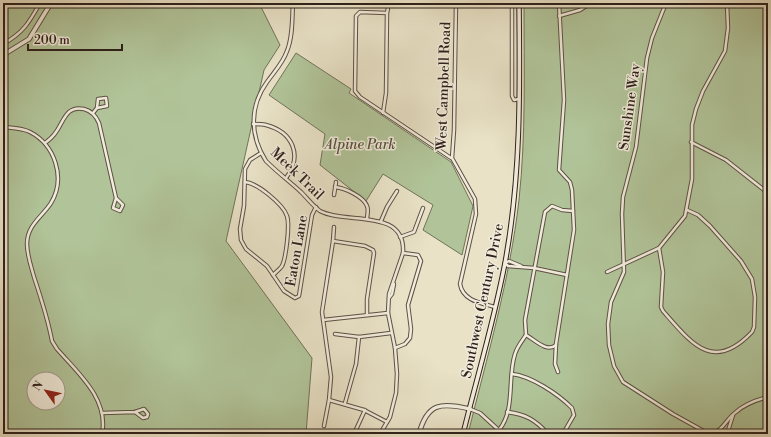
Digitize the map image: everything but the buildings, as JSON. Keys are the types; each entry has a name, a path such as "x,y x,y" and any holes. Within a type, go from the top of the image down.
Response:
{"main road":[{"path":"3,55 29,39 51,3"},
{"name":"Southwest Century Drive","path":"464,434 505,263 515,189 519,100 519,3"},
{"path":"419,434 422,422 427,415 439,406 457,405 470,408"}],"street":[{"path":"3,44 14,38 26,26 40,3"},
{"path":"61,3 69,3"},
{"name":"Meek Trail","path":"293,3 288,50 282,61 260,91 254,112 253,124 256,142 261,153 275,170 286,178 316,207 338,217 381,221 394,229 400,237"},
{"path":"383,113 386,93 387,13 389,3"},
{"name":"West Campbell Road","path":"456,3 454,130 452,158 471,191 476,206 474,226 461,275 461,289 468,298 495,307"},
{"path":"512,3 512,96 514,100 519,100"},
{"path":"558,372 555,364 556,344 574,238 570,182 558,170 564,100 563,52 559,3"},
{"path":"560,16 580,10 591,3"},
{"name":"Sunshine Way","path":"666,3 652,38 647,58 636,146 623,197 622,214 625,263 622,279 612,302 608,324 611,358 620,377 629,386 704,432 714,433 719,430 734,413 752,402 768,397"},
{"path":"607,272 659,248 685,216 692,179 692,125 696,109 725,51 728,28 726,3"},
{"path":"387,13 360,12 356,19 355,91 360,97 383,113 452,158"},
{"path":"93,113 97,108 98,99 106,98 107,106 97,108"},
{"path":"45,143 56,133 63,117 70,111 84,109 93,113 99,123 116,198 113,208 120,211 123,205 116,198"},
{"path":"253,124 266,125 275,129 288,138 295,149 295,160 286,178"},
{"path":"3,127 29,131 45,143 56,163 57,183 52,202 31,227 27,240 28,253 52,341 57,349 91,388 102,413 102,434"},
{"path":"691,142 726,160 768,193"},
{"path":"245,182 256,185 280,206 287,216 288,228 283,261 281,267 273,275 262,260 246,249 241,240 240,229 245,170 250,160 261,153"},
{"path":"334,195 336,182"},
{"path":"335,187 347,190 364,202 368,210 367,219"},
{"path":"381,221 397,192"},
{"path":"556,344 552,348 548,348 526,335 524,331 524,320 546,210 552,206 562,210 573,211"},
{"name":"Eaton Lane","path":"273,275 286,294 297,297 299,296 312,216 316,207"},
{"path":"380,434 393,409 396,393 397,374 395,348 388,314 389,298 392,294 403,253 400,237 414,232 423,208"},
{"path":"659,248 663,272 663,312 694,343 708,351 719,353 726,351 752,332 754,327 755,297 752,279 741,261 710,226 698,215 687,210"},
{"path":"324,426 329,400 331,377 322,312 334,227"},
{"path":"332,241 365,246 373,250 374,253 367,299 367,315"},
{"path":"395,348 406,344 411,334 408,305 422,262 420,256 418,255 403,253"},
{"path":"505,263 509,262 567,275"},
{"path":"323,320 388,314"},
{"path":"335,334 359,337 391,333"},
{"path":"499,430 504,423 507,412 515,354 526,335"},
{"path":"345,403 356,364 359,337"},
{"path":"512,374 526,376 572,408 574,415 563,434"},
{"path":"329,400 345,403 365,410 387,422"},
{"path":"470,408 480,412 503,434"},
{"path":"102,413 135,412 144,409 148,414 147,417 143,418 135,412"},
{"path":"354,434 365,410"},
{"path":"507,412 530,418 539,424 548,434"},
{"path":"727,434 734,413"}],"green space":[{"path":"3,3 259,3 280,45 264,70 226,241 312,358 306,434 3,434"},
{"path":"524,3 768,3 768,434 468,434 504,288 519,200 524,127"},
{"name":"Alpine Park","path":"296,53 351,89 349,93 451,162 473,206 462,255 423,230 433,205 383,174 366,201 320,165 325,134 269,95"}]}
